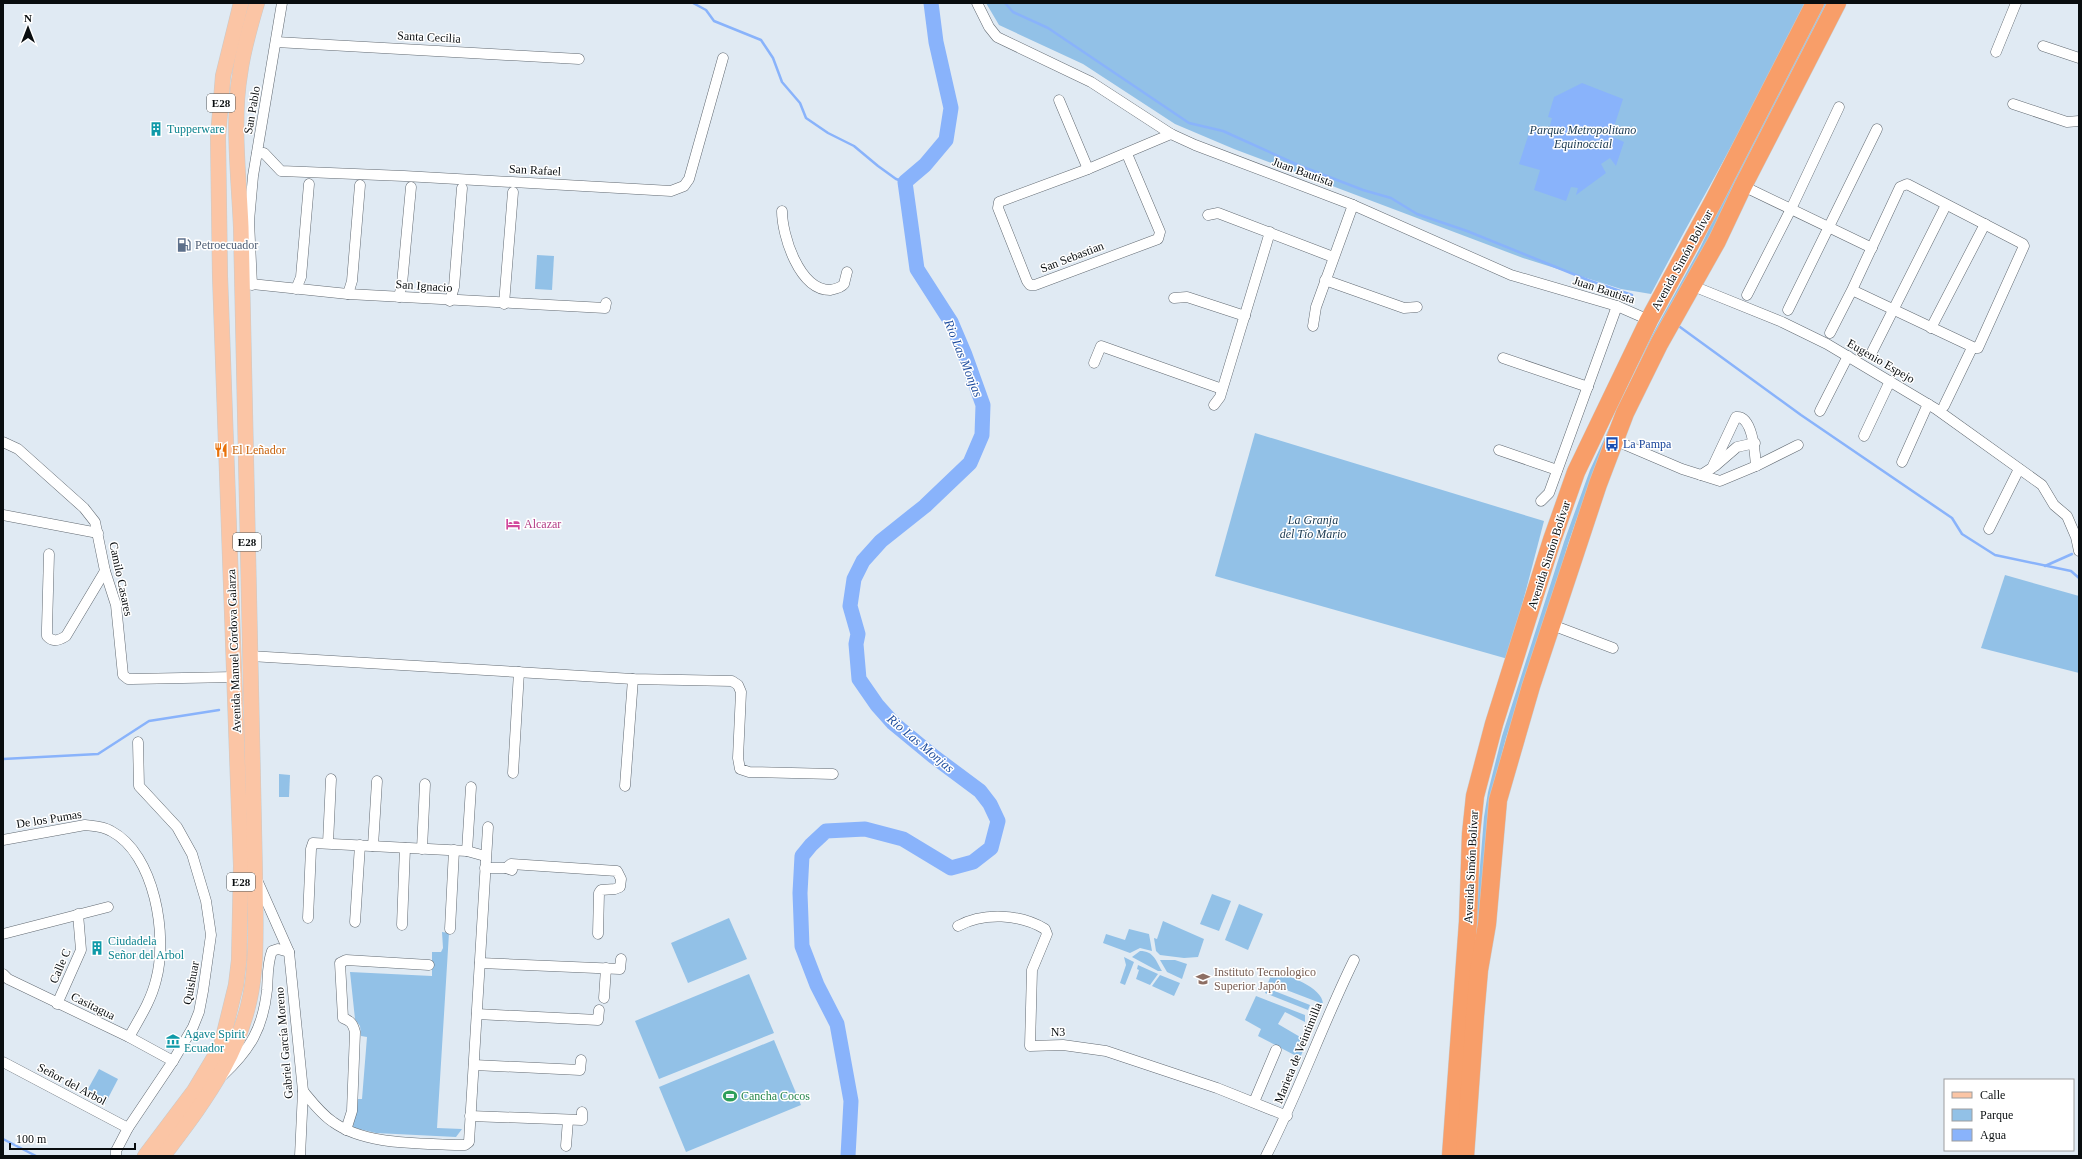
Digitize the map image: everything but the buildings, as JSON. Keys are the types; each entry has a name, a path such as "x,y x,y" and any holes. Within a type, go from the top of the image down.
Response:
{"highway":[{"name":"Avenida Simón Bolívar","path":"1451,1156 1468,922 1471,834 1475,796 1494,724 1536,596 1552,540 1576,472 1649,320 1713,202 1815,3"},
{"name":"Avenida Simón Bolívar","path":"1465,1156 1479,970 1487,924 1498,800 1531,686 1614,440 1659,344 1717,241 1743,186 1837,3"}],"main road":[{"name":"Avenida Manuel Córdova Galarza","path":"145,1156 194,1091 221,1046 236,985 239,960 241,866 220,276 218,137 223,76 241,3"},
{"name":"Avenida Manuel Córdova Galarza","path":"163,1156 199,1109 220,1078 237,1041 250,998 254,970 255,875 251,727 245,224 237,139 239,76 246,43 258,3"},
{"path":"220,227 245,224"},
{"path":"236,727 243,732 251,727"}],"street":[{"name":"San Pablo","path":"245,224 282,3"},
{"name":"Juan Bautista","path":"977,3 989,27 997,36 1091,82 1171,134 1212,153 1353,205 1511,275 1617,306 1649,320"},
{"path":"1996,52 2016,3"},
{"name":"Santa Cecilia","path":"276,42 579,59"},
{"path":"2043,46 2079,58"},
{"name":"San Rafael","path":"257,154 264,153 281,171 404,176 671,191 677,190 689,179 723,58"},
{"path":"1059,100 1088,169"},
{"path":"2013,104 2067,122 2079,121"},
{"path":"1747,295 1791,209 1839,107"},
{"path":"1788,310 1877,129"},
{"name":"San Sebastian","path":"1127,154 1160,232 1158,239 1035,285 1030,284 1027,281 998,208 999,202 1127,154 1171,134"},
{"path":"296,289 301,277 309,184"},
{"path":"1830,333 1852,290 1900,187 1903,184 1907,184 2024,244 1978,348 1972,348 1852,290"},
{"path":"348,294 352,281 360,185"},
{"path":"1743,186 1872,248"},
{"path":"399,297 402,284 411,187"},
{"path":"450,301 454,287 462,188"},
{"path":"504,304 513,192"},
{"path":"1313,326 1316,307 1353,205"},
{"path":"1872,352 1946,205"},
{"path":"782,211 783,228 787,243 797,264 808,281 822,289 837,288 844,284 846,272"},
{"path":"1208,215 1218,213 1333,257"},
{"path":"1932,328 1985,224"},
{"path":"1214,405 1220,397 1270,232"},
{"path":"1325,280 1404,308 1416,307"},
{"name":"San Ignacio","path":"246,284 348,294 450,301 504,304 606,306"},
{"name":"Eugenio Espejo","path":"1693,286 1782,322 1848,356 1928,404 2042,485 2054,505 2067,516 2076,537 2079,551"},
{"path":"1174,298 1187,297 1245,316"},
{"path":"1541,500 1549,493 1617,306"},
{"path":"1094,363 1101,346 1222,390"},
{"path":"1944,406 1972,348"},
{"path":"1820,412 1848,356"},
{"path":"1502,358 1588,387"},
{"path":"1864,436 1890,381"},
{"path":"1902,462 1928,404"},
{"path":"1712,468 1736,418 1741,417 1745,419 1755,443 1756,466"},
{"path":"1614,440 1701,476 1720,481 1756,466 1798,445"},
{"name":"Camilo Casares","path":"3,442 18,449 84,508 95,522 105,571 116,605 123,675 125,678 234,677"},
{"path":"1701,476 1737,447 1755,443"},
{"path":"1499,450 1557,470"},
{"path":"1989,529 2019,469"},
{"path":"3,515 98,532"},
{"path":"49,554 47,628 48,636 54,640 60,640 66,636 105,571"},
{"path":"1552,625 1612,648"},
{"path":"250,656 633,679 732,681 740,687 741,692 738,758 740,769 748,772 833,774"},
{"path":"513,773 519,672"},
{"path":"625,786 633,679"},
{"name":"Quishuar","path":"116,1156 116,1151 128,1128 173,1061 193,1027 199,1012 209,958 211,935 210,918 200,877 192,854 182,836 166,815 139,786 138,742"},
{"path":"328,843 331,779"},
{"path":"373,846 377,782"},
{"path":"422,848 424,784"},
{"path":"468,851 470,787"},
{"name":"De los Pumas","path":"3,840 85,825 97,826 112,831 137,855 154,898 158,916 160,951 156,979 148,1002 129,1037"},
{"path":"303,1091 325,1117 359,1136 398,1141 465,1145 469,1142 488,827"},
{"path":"308,918 311,845 318,842 468,851 486,856"},
{"path":"355,922 360,845"},
{"path":"402,925 405,848"},
{"path":"450,929 454,850"},
{"path":"485,868 506,868 512,870 612,876 618,873 621,879 620,887 601,890 599,893 598,934"},
{"name":"Gabriel García Moreno","path":"255,875 289,952 303,1091 300,1156"},
{"path":"3,934 108,907"},
{"name":"Calle C","path":"57,1004 81,950 78,914"},
{"name":"N3","path":"958,926 972,920 1000,916 1027,921 1045,929 1047,934 1032,970 1030,1046 1063,1045 1106,1051 1254,1102 1287,1116"},
{"name":"Gabriel García Moreno","path":"220,1078 241,1058 258,1029 266,1005 268,966 272,951 278,949 289,952"},
{"path":"480,963 620,969 621,959"},
{"path":"346,1130 352,1111 355,1032 350,1021 343,1018 340,963 346,960 429,965"},
{"name":"Marieta de Veintimilla","path":"1266,1156 1287,1116 1334,1002 1354,960"},
{"path":"604,998 606,968"},
{"name":"Casitagua","path":"3,974 57,1004 129,1037 173,1061"},
{"path":"477,1014 598,1020 598,1010"},
{"path":"1254,1102 1276,1050"},
{"path":"474,1065 580,1070 581,1060"},
{"name":"Señor del Arbol","path":"3,1062 128,1128"},
{"path":"470,1116 582,1120 582,1112"},
{"path":"566,1146 568,1120"}],"green space":[{"name":"Parque Metropolitano Equinoccial","path":"986,3 1805,3 1750,113 1651,294 1621,289 1523,258 1234,149 1175,124 1083,64 999,25"},
{"path":"1824,3 1830,3 1581,507 1568,544 1548,615 1506,738 1492,793 1464,1063 1484,817 1488,792 1502,736 1564,542 1590,470 1650,339 1700,248 1737,169 1769,112"},
{"path":"537,255 554,256 552,290 535,289"},
{"name":"La Granja del Tío Mario","path":"1255,433 1544,521 1508,659 1215,576"},
{"path":"2005,575 2079,596 2079,673 1981,648"},
{"path":"279,774 290,775 289,797 279,797"},
{"path":"1212,894 1231,901 1219,931 1200,924"},
{"path":"1239,904 1263,914 1248,950 1225,940"},
{"path":"729,918 747,959 688,983 671,943"},
{"path":"1163,921 1204,939 1198,957 1184,958 1160,955 1156,951 1154,938 1157,939"},
{"path":"1129,929 1149,934 1152,951 1140,948 1130,953 1103,943 1106,934 1125,940"},
{"path":"442,932 449,933 437,1128 462,1129 456,1137 376,1133 355,1128 353,1127 356,1099 362,1099 367,1037 361,1036 360,1026 355,1019 350,972 432,976 432,952 441,952 443,948"},
{"path":"1140,951 1145,951 1152,955 1162,971 1158,971 1132,957"},
{"path":"1124,957 1134,962 1125,985 1120,983 1126,965"},
{"path":"1160,960 1175,960 1187,964 1182,979 1167,972"},
{"path":"1138,965 1158,974 1150,985 1136,979 1139,970 1137,969"},
{"path":"1273,970 1295,978 1311,987 1317,992 1323,1004 1268,983"},
{"path":"749,974 774,1033 659,1079 635,1021"},
{"path":"1160,975 1180,983 1174,996 1152,986"},
{"path":"1267,988 1310,1005 1308,1010 1265,993"},
{"path":"1256,996 1305,1015 1305,1022 1285,1012 1278,1024 1307,1041 1300,1058 1258,1036 1261,1029 1245,1020"},
{"name":"Cancha Cocos","path":"774,1040 801,1105 686,1152 659,1087"},
{"path":"99,1069 118,1079 104,1106 84,1096"}],"water":[{"path":"1582,83 1623,99 1611,136 1624,142 1616,166 1610,158 1601,164 1606,173 1576,195 1578,188 1571,187 1566,201 1534,190 1540,170 1519,164 1532,124 1549,130 1552,118 1548,117 1554,97"}],"waterway":[{"path":"693,3 706,10 714,21 761,40 773,58 782,82 800,103 806,118 828,133 854,146 896,179 905,182"},
{"name":"Rio Las Monjas","path":"848,1156 851,1101 837,1024 817,985 802,946 800,893 802,856 826,831 865,829 903,839 951,868 973,862 991,848 998,821 990,804 980,791 933,756 893,723 877,705 859,679 856,644 858,634 850,606 854,579 863,561 881,541 925,506 970,463 982,435 983,405 965,355 951,322 917,269 905,182 925,165 946,140 951,108 936,42 931,3"},
{"path":"1005,3 1013,12 1048,28 1189,123 1223,131 1298,165 1363,190 1391,198 1417,214 1467,231 1588,280 1632,295"},
{"path":"1680,327 1801,415 1952,518 1962,534 1995,555 2071,571 2079,578"},
{"path":"2045,566 2072,554"},
{"path":"3,759 98,754 149,721 219,710"},
{"path":"3,1139 36,1156"}],"place":[{"name":"Tupperware","path":"156,129"},
{"name":"Petroecuador","path":"184,245"},
{"name":"La Pampa","path":"1612,444"},
{"name":"El Leñador","path":"221,450"},
{"name":"Alcazar","path":"513,524"},
{"name":"Ciudadela Señor del Arbol","path":"97,948"},
{"name":"Instituto Tecnologico Superior Japón","path":"1203,979"},
{"name":"Agave Spirit Ecuador","path":"173,1041"},
{"name":"Cancha Cocos","path":"730,1096"}]}
